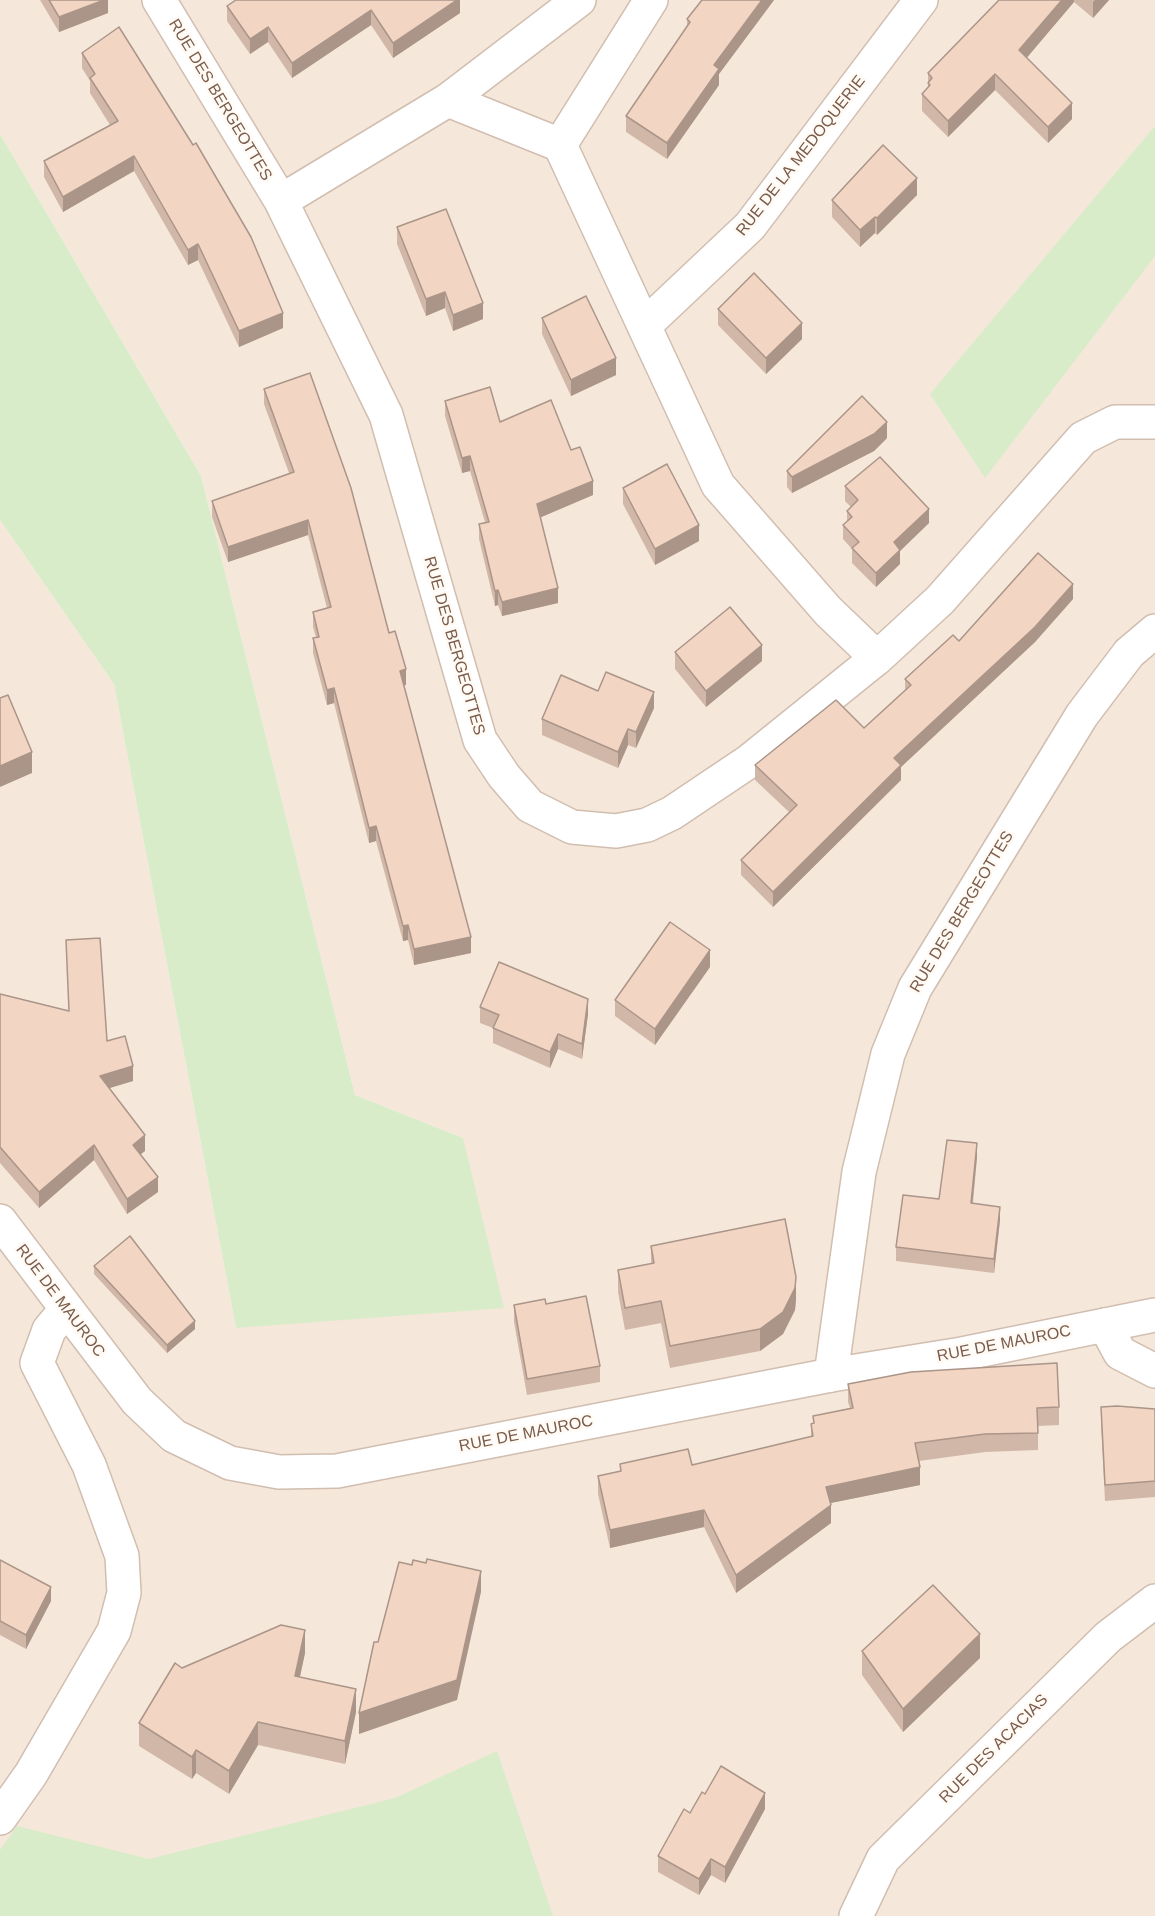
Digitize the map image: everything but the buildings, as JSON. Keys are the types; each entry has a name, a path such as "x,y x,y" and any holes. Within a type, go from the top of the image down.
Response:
{"street":[{"name":"RUE DES BERGEOTTES","path":"159,0 281,201 386,415 480,740 504,777 530,806 572,827 616,831 648,825 672,813 748,762 877,658 940,600 1083,438 1116,422 1155,422"},
{"path":"281,201 448,100 579,0"},
{"path":"560,146 651,0"},
{"name":"RUE DE LA MEDOQUERIE","path":"644,326 750,226 921,0"},
{"path":"448,100 560,146 717,485 828,611 877,658"},
{"name":"RUE DES BERGEOTTES","path":"831,1375 859,1172 888,1054 915,988 1082,715 1129,653 1155,631"},
{"name":"RUE DE MAUROC","path":"0,1221 137,1401 174,1436 230,1463 279,1472 337,1471 831,1375 962,1354 1155,1315"},
{"path":"0,1818 31,1774 114,1631 124,1593 122,1556 89,1465 37,1363 49,1330 66,1310"},
{"path":"1105,1324 1120,1353 1155,1371"},
{"name":"RUE DES ACACIAS","path":"856,1916 883,1860 1107,1637 1155,1600"}],"shaded area":[{"path":"0,0 1155,0 1155,1916 0,1916 0,520 114,684 236,1328 463,1138 355,1095 201,476 0,134"}],"green space":[{"path":"1155,126 1155,256 985,478 930,394"},
{"path":"0,134 201,476 355,1095 463,1138 504,1308 236,1328 114,684 0,520"},
{"path":"497,1751 553,1916 0,1916 0,1850 17,1826 149,1859 395,1798"}]}
